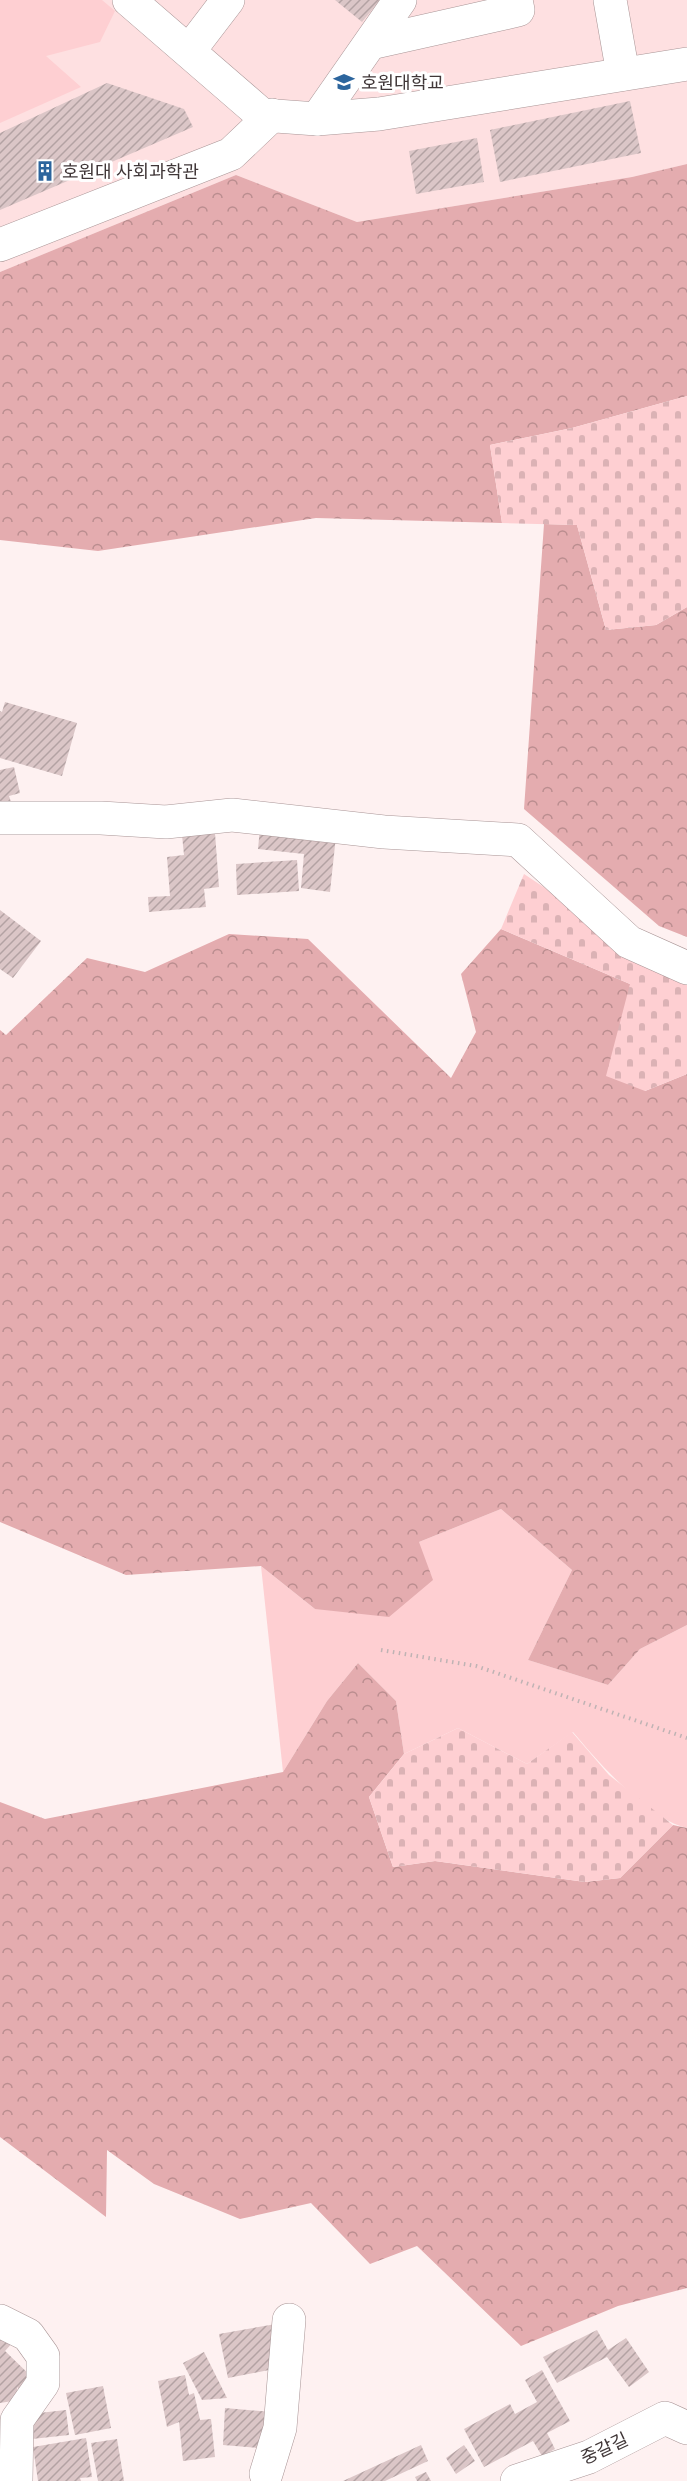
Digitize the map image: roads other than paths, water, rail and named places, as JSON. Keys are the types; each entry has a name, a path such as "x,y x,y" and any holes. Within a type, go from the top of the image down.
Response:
{"street":[{"path":"129,0 262,115 317,119 379,114 687,64"},
{"path":"189,51 228,0"},
{"path":"317,119 400,0"},
{"path":"371,43 518,10 516,0"},
{"path":"610,0 623,74"},
{"path":"0,245 231,154 272,115"},
{"path":"0,818 89,818 166,822 232,815 384,832 518,840 629,942 687,968"},
{"path":"260,2479 280,2428 289,2320"},
{"path":"0,2321 28,2335 44,2356 43,2383 17,2420 16,2481"},
{"name":"중갈길","path":"517,2481 589,2457 665,2418 687,2428"}],"place":[{"name":"호원대학교","path":"344,82"},
{"name":"호원대 사회과학관","path":"45,171"}]}
